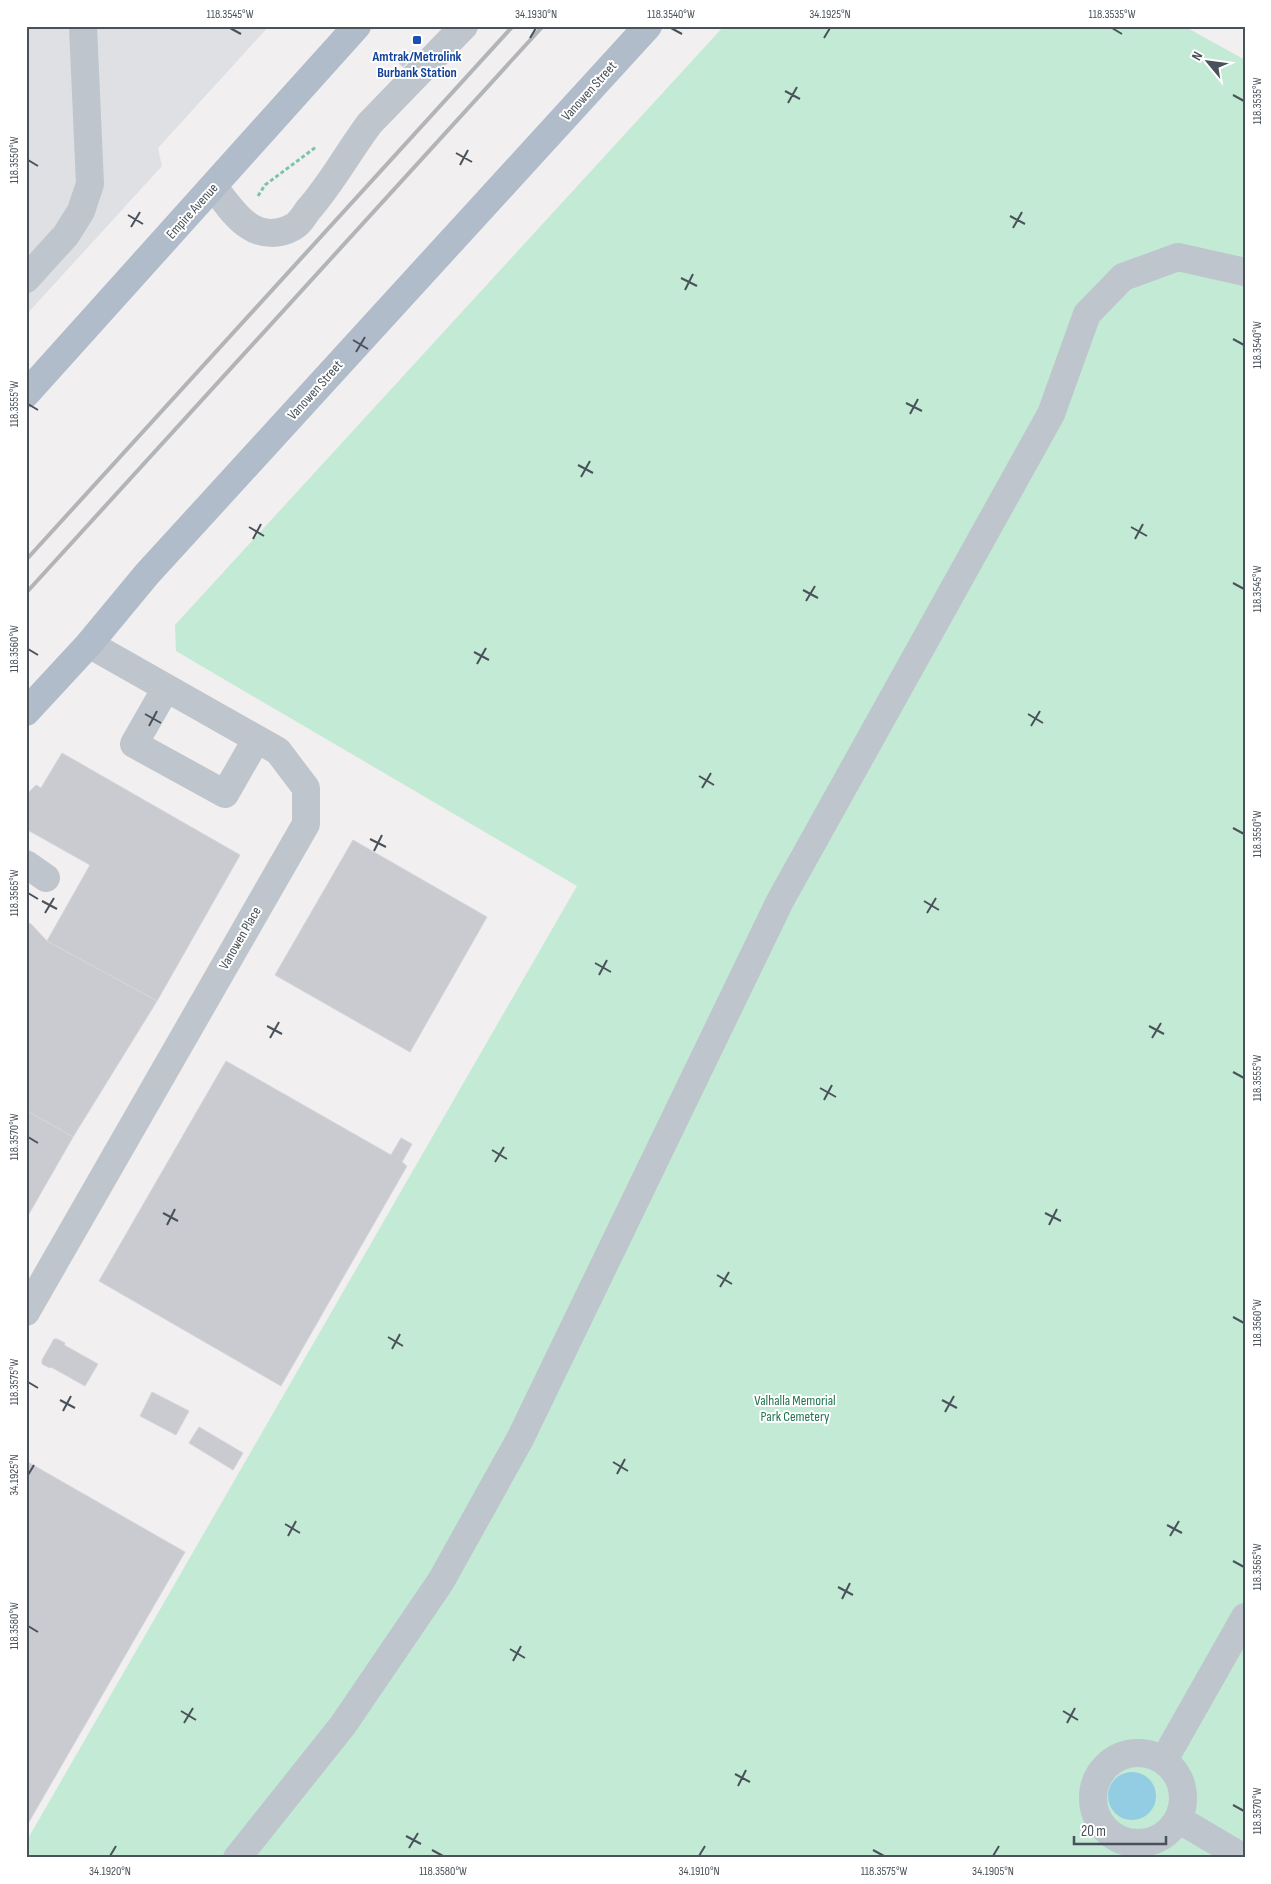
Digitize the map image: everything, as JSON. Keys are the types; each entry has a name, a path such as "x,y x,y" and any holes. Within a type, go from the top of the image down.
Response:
{"main road":[{"name":"Empire Avenue","path":"26,394 357,26"},
{"name":"Vanowen Street","path":"26,712 89,644 147,574 648,26"}],"street":[{"path":"26,279 66,235 81,211 90,184 83,26"},
{"path":"214,187 236,214 250,227 267,234 279,233 294,227 324,193 370,123 464,26"},
{"path":"237,1858 343,1725 441,1581 520,1439 780,901 1051,414 1087,314 1123,278 1178,257 1245,272"},
{"name":"Vanowen Place","path":"26,1312 306,824 306,788 278,752 89,644"},
{"path":"166,688 134,744 225,794 256,740"},
{"path":"1164,1760 1245,1617"},
{"path":"1136,1752 1151,1754 1164,1760 1174,1769 1181,1781 1184,1793 1183,1807 1178,1819 1170,1830 1159,1838 1114,1848 1106,1830 1097,1818 1093,1802 1094,1787 1100,1773 1110,1762 1122,1755 1136,1752"},
{"path":"1178,1819 1244,1858"}],"shaded area":[{"path":"26,26 269,26 158,148 162,166 26,315"}],"green space":[{"name":"Valhalla Memorial Park Cemetery","path":"724,26 1184,26 1245,60 1245,1858 26,1858 26,1842 577,886 176,651 175,625"}],"water":[{"path":"1132,1772 1141,1774 1149,1779 1154,1787 1156,1796 1154,1805 1149,1813 1141,1818 1132,1820 1123,1818 1115,1813 1110,1805 1108,1796 1110,1787 1115,1779 1123,1774"}],"building":[{"path":"411,50 415,54 403,67 399,63"},
{"path":"62,753 240,855 157,1001 47,941 90,865 26,829 26,795 36,785 41,788"},
{"path":"353,840 487,917 410,1052 275,975"},
{"path":"30,923 47,941 157,1001 73,1137 26,1110 26,929"},
{"path":"226,1061 391,1155 401,1138 412,1144 402,1162 407,1166 281,1386 99,1281"},
{"path":"26,1110 73,1137 26,1219"},
{"path":"54,1339 65,1343 64,1345 98,1364 85,1386 42,1364 42,1360"},
{"path":"152,1392 189,1411 176,1435 140,1416"},
{"path":"199,1427 243,1453 233,1470 189,1443"},
{"path":"26,1461 185,1552 26,1827"}],"railway":[{"path":"26,560 513,26"},
{"path":"26,593 543,26"}],"place":[{"name":"Amtrak/Metrolink Burbank Station","path":"417,40"}]}
